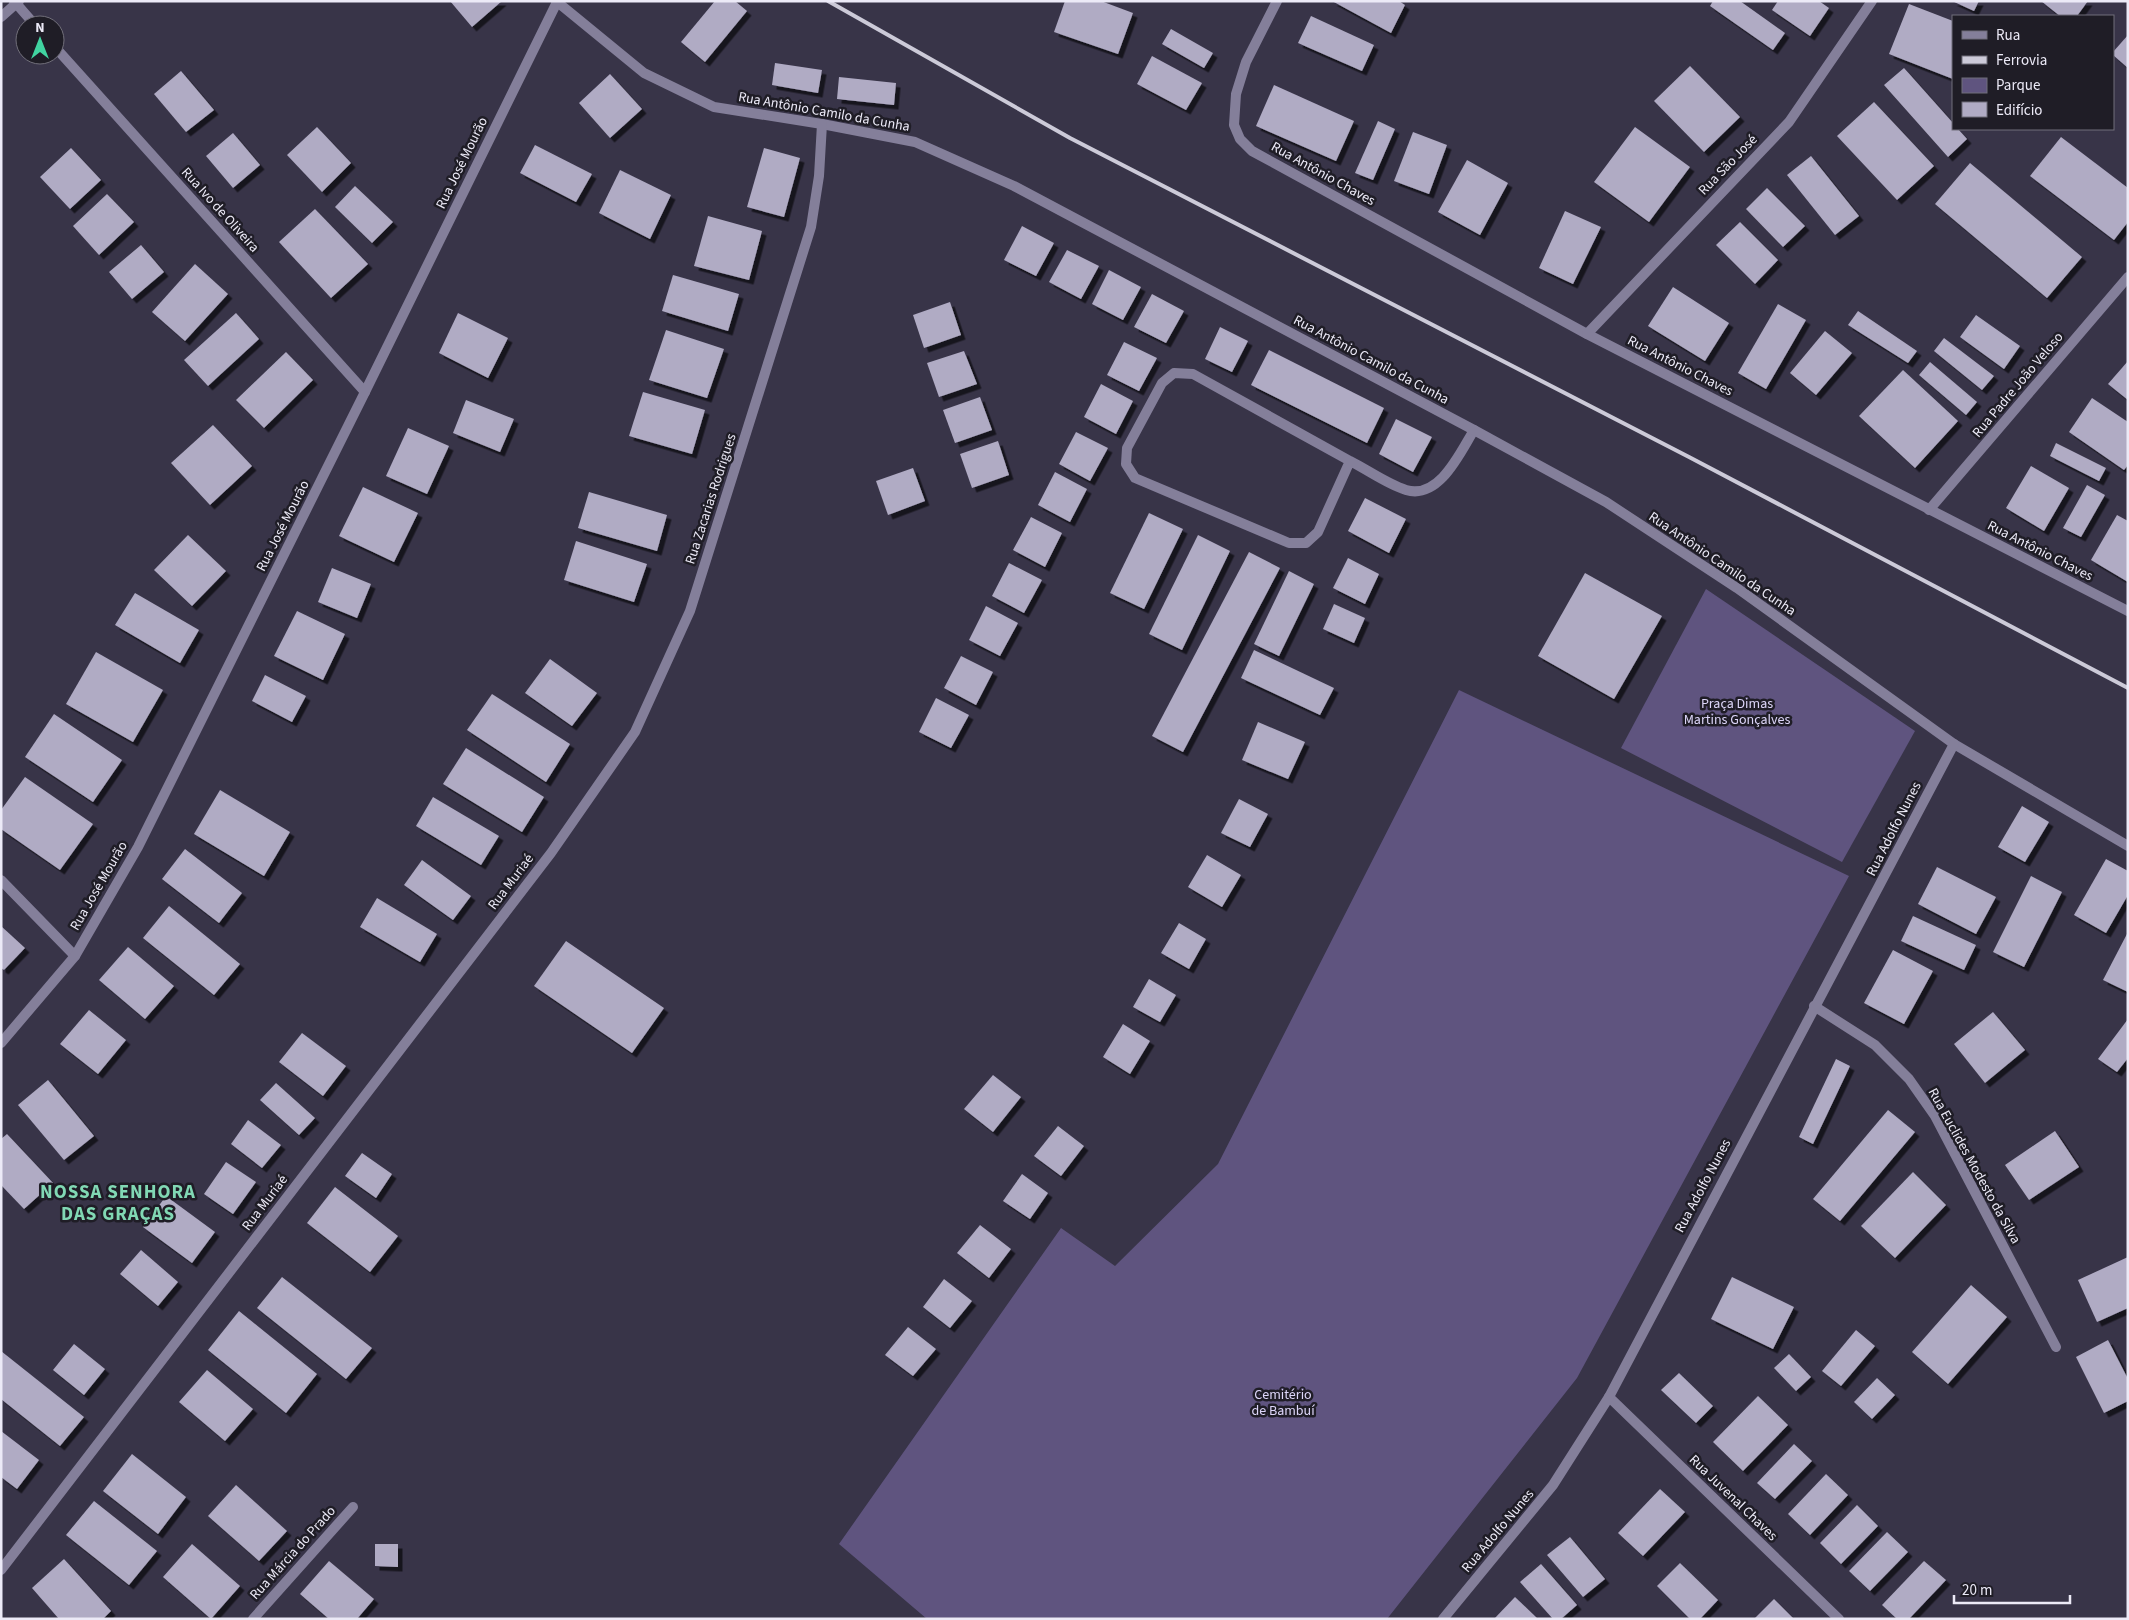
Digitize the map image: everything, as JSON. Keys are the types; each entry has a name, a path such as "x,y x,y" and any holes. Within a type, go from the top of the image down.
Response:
{"street":[{"name":"Rua Antônio Chaves","path":"1277,1 1246,62 1236,94 1234,125 1240,139 1252,151 1587,334 2128,611"},
{"name":"Rua São José","path":"1587,334 1789,122 1872,1"},
{"path":"1,17 16,2 27,15"},
{"name":"Rua Antônio Camilo da Cunha","path":"557,2 644,72 714,107 822,124 914,142 1014,186 1474,430 1606,502 1737,588 1954,744 2128,846"},
{"name":"Rua José Mourão","path":"1,1043 75,956 138,847 557,2"},
{"name":"Rua Ivo de Oliveira","path":"65,58 365,392"},
{"name":"Rua Zacarias Rodrigues","path":"551,853 635,732 690,611 811,227 819,176 822,124"},
{"name":"Rua Padre João Veloso","path":"1929,510 2128,277"},
{"path":"1350,461 1318,532 1306,543 1289,543 1135,478 1126,464 1127,448 1162,383 1174,373 1193,374 1350,461 1407,490 1426,490 1439,483 1474,430"},
{"name":"Rua Adolfo Nunes","path":"1443,1619 1553,1485 1609,1397 1954,744"},
{"name":"Rua Muriaé","path":"1,1570 551,853"},
{"path":"1,880 75,956"},
{"name":"Rua Euclides Modesto da Silva","path":"1814,1006 1874,1045 1909,1079 1935,1116 2056,1347"},
{"name":"Rua Juvenal Chaves","path":"1609,1397 1839,1619"},
{"name":"Rua Márcia do Prado","path":"252,1619 353,1506"}],"green space":[{"name":"Praça Dimas Martins Gonçalves","path":"1706,589 1915,731 1842,862 1621,748"},
{"name":"Cemitério de Bambuí","path":"1459,690 1849,876 1577,1378 1387,1619 927,1619 839,1544 1061,1228 1115,1266 1218,1164"}],"building":[{"path":"450,1 502,1 472,27"},
{"path":"715,1 735,1 747,11 705,62 681,42"},
{"path":"1065,1 1101,1 1133,13 1118,54 1054,32"},
{"path":"1332,1 1399,1 1405,5 1391,33"},
{"path":"1713,1 1740,1 1785,33 1773,50 1710,6"},
{"path":"1778,1 1819,1 1829,8 1810,36 1772,10"},
{"path":"1952,1 1979,1 1974,11"},
{"path":"2041,1 2088,1 2078,15 2059,15"},
{"path":"1909,4 1952,21 1952,79 1889,54"},
{"path":"1311,16 1374,45 1362,71 1298,43"},
{"path":"1171,29 1213,53 1204,68 1162,44"},
{"path":"2128,35 2128,68 2114,56 2114,51"},
{"path":"1152,56 1202,83 1186,110 1137,84"},
{"path":"775,63 822,70 818,93 772,85"},
{"path":"1690,66 1740,117 1704,152 1654,101"},
{"path":"1904,68 1952,122 1952,130 1959,130 1967,139 1948,157 1884,85"},
{"path":"181,71 214,110 186,132 154,94"},
{"path":"610,74 642,109 610,138 579,103"},
{"path":"839,77 896,83 894,105 837,99"},
{"path":"1274,85 1354,121 1336,161 1256,126"},
{"path":"1874,102 1934,166 1897,200 1837,136"},
{"path":"1378,121 1395,129 1373,180 1355,173"},
{"path":"317,127 351,163 322,192 287,155"},
{"path":"1635,127 1690,167 1649,222 1594,182"},
{"path":"1413,132 1447,145 1429,194 1394,181"},
{"path":"233,133 260,165 233,188 206,156"},
{"path":"2061,137 2128,188 2128,222 2114,240 2030,176"},
{"path":"535,145 592,174 576,202 520,173"},
{"path":"71,148 101,180 70,209 40,177"},
{"path":"764,148 800,158 784,217 747,207"},
{"path":"1811,156 1859,216 1835,235 1787,175"},
{"path":"1467,160 1508,183 1480,235 1438,212"},
{"path":"1970,163 2082,257 2047,298 1935,204"},
{"path":"620,170 671,195 650,239 599,213"},
{"path":"355,186 393,222 372,243 335,207"},
{"path":"1767,188 1805,226 1783,247 1746,209"},
{"path":"107,194 134,222 99,255 73,226"},
{"path":"315,209 368,264 331,298 279,242"},
{"path":"1565,211 1601,227 1573,284 1539,268"},
{"path":"708,216 762,231 749,280 694,266"},
{"path":"1740,222 1778,260 1755,284 1716,245"},
{"path":"1022,226 1054,243 1036,276 1004,260"},
{"path":"141,245 164,272 132,299 109,272"},
{"path":"1067,250 1099,266 1081,299 1049,282"},
{"path":"195,264 228,294 185,341 152,312"},
{"path":"1109,270 1141,287 1123,320 1092,304"},
{"path":"673,275 739,294 728,331 662,311"},
{"path":"1673,287 1729,323 1705,361 1648,326"},
{"path":"1152,294 1184,311 1166,343 1134,327"},
{"path":"950,302 961,335 924,348 913,315"},
{"path":"1778,304 1806,320 1766,389 1738,373"},
{"path":"1858,311 1917,351 1908,363 1848,325"},
{"path":"236,313 259,339 208,386 184,360"},
{"path":"458,313 508,338 488,378 439,353"},
{"path":"1976,315 2020,346 2004,369 1960,337"},
{"path":"1220,327 1248,341 1232,372 1205,359"},
{"path":"666,330 724,349 707,398 649,380"},
{"path":"1825,331 1852,353 1816,395 1790,373"},
{"path":"1944,338 1994,376 1982,390 1934,351"},
{"path":"1124,342 1157,358 1139,391 1107,375"},
{"path":"1269,350 1384,408 1367,443 1251,385"},
{"path":"964,351 977,384 939,397 927,363"},
{"path":"286,352 313,380 264,428 236,400"},
{"path":"2128,361 2128,400 2108,384"},
{"path":"1930,362 1977,402 1966,415 1919,375"},
{"path":"1903,370 1958,421 1915,468 1859,416"},
{"path":"1101,384 1133,401 1116,434 1084,417"},
{"path":"643,392 705,410 692,454 629,436"},
{"path":"980,397 992,430 955,443 943,410"},
{"path":"2092,398 2128,422 2128,465 2124,470 2069,432"},
{"path":"466,400 514,419 500,452 453,433"},
{"path":"1396,419 1432,437 1413,472 1379,454"},
{"path":"213,425 252,466 210,505 171,463"},
{"path":"408,428 449,446 427,494 386,476"},
{"path":"1076,432 1108,448 1090,481 1059,464"},
{"path":"998,441 1009,475 972,488 960,454"},
{"path":"2056,443 2106,468 2099,481 2050,456"},
{"path":"2031,466 2069,488 2044,531 2006,508"},
{"path":"913,468 925,501 888,515 876,481"},
{"path":"1055,472 1087,489 1070,522 1038,505"},
{"path":"2087,485 2105,495 2081,537 2063,528"},
{"path":"363,487 418,513 394,562 339,536"},
{"path":"589,492 667,515 657,551 578,528"},
{"path":"1365,498 1406,519 1389,553 1348,531"},
{"path":"1149,513 1183,529 1144,609 1110,593"},
{"path":"2117,515 2128,521 2128,582 2091,560"},
{"path":"1031,517 1062,533 1045,567 1013,550"},
{"path":"188,535 226,571 192,606 154,570"},
{"path":"1198,535 1230,551 1182,650 1149,634"},
{"path":"576,541 647,564 634,602 564,580"},
{"path":"1249,552 1280,568 1183,752 1152,736"},
{"path":"1348,558 1379,574 1365,604 1333,588"},
{"path":"1009,563 1042,580 1024,613 992,596"},
{"path":"332,568 371,584 357,618 318,602"},
{"path":"1289,571 1314,584 1279,656 1254,644"},
{"path":"1585,573 1662,616 1614,699 1538,656"},
{"path":"135,593 199,630 180,663 115,625"},
{"path":"1334,604 1365,618 1354,643 1323,629"},
{"path":"986,606 1018,623 1000,656 969,640"},
{"path":"297,611 345,634 323,680 274,656"},
{"path":"1254,650 1334,688 1320,715 1241,678"},
{"path":"96,652 163,690 133,742 66,704"},
{"path":"961,656 993,672 976,705 944,688"},
{"path":"550,659 597,693 572,726 525,693"},
{"path":"265,675 306,696 292,722 252,701"},
{"path":"492,694 570,744 546,782 467,730"},
{"path":"936,698 969,715 951,748 919,732"},
{"path":"54,714 122,760 93,802 25,757"},
{"path":"1258,722 1305,742 1288,779 1242,760"},
{"path":"466,748 544,797 522,832 443,784"},
{"path":"25,777 93,824 60,870 1,829 1,810"},
{"path":"220,790 290,832 264,876 194,834"},
{"path":"433,797 499,836 481,865 416,826"},
{"path":"1239,799 1268,814 1250,847 1221,833"},
{"path":"2022,806 2049,822 2025,862 1998,847"},
{"path":"185,849 242,893 219,923 162,879"},
{"path":"1207,855 1241,875 1222,907 1188,887"},
{"path":"2106,859 2128,871 2128,895 2106,933 2074,915"},
{"path":"422,860 471,896 453,920 404,885"},
{"path":"1937,867 1996,897 1976,934 1918,904"},
{"path":"2031,876 2062,892 2024,967 1993,952"},
{"path":"377,898 437,934 420,962 360,927"},
{"path":"169,906 240,964 214,995 143,938"},
{"path":"1913,916 1976,945 1964,970 1901,941"},
{"path":"1179,923 1206,939 1189,969 1161,953"},
{"path":"1,926 25,948 4,970 1,968"},
{"path":"2128,932 2128,992 2103,980"},
{"path":"566,941 664,1008 632,1053 534,986"},
{"path":"128,947 174,986 145,1019 99,980"},
{"path":"1893,950 1933,971 1904,1024 1864,1003"},
{"path":"1149,979 1176,995 1160,1022 1133,1007"},
{"path":"89,1010 126,1040 98,1074 60,1044"},
{"path":"1993,1012 2025,1050 1985,1083 1954,1044"},
{"path":"2128,1019 2128,1058 2117,1072 2098,1059"},
{"path":"1123,1024 1150,1041 1130,1074 1103,1057"},
{"path":"302,1033 346,1066 323,1096 279,1062"},
{"path":"1836,1059 1850,1066 1813,1144 1799,1137"},
{"path":"993,1075 1021,1097 993,1132 964,1109"},
{"path":"48,1080 94,1136 64,1160 18,1105"},
{"path":"276,1083 315,1118 299,1135 260,1100"},
{"path":"1888,1110 1915,1132 1840,1221 1813,1199"},
{"path":"248,1120 281,1145 262,1168 231,1144"},
{"path":"1058,1126 1084,1146 1061,1176 1034,1156"},
{"path":"2055,1131 2079,1167 2029,1200 2005,1165"},
{"path":"7,1134 53,1183 24,1209 1,1185 1,1139"},
{"path":"362,1153 392,1174 376,1198 345,1176"},
{"path":"226,1162 256,1182 233,1214 204,1194"},
{"path":"1913,1172 1946,1205 1895,1258 1861,1226"},
{"path":"1022,1174 1048,1193 1030,1219 1003,1201"},
{"path":"335,1187 398,1236 370,1272 307,1223"},
{"path":"166,1196 215,1232 192,1263 143,1227"},
{"path":"980,1225 1011,1249 989,1278 957,1253"},
{"path":"141,1250 178,1282 158,1306 120,1274"},
{"path":"2128,1257 2128,1308 2097,1322 2078,1280"},
{"path":"282,1277 372,1348 346,1379 257,1308"},
{"path":"1732,1277 1794,1307 1773,1349 1711,1319"},
{"path":"944,1279 972,1301 950,1328 923,1307"},
{"path":"1971,1285 2007,1317 1948,1384 1912,1352"},
{"path":"239,1311 317,1374 286,1413 208,1350"},
{"path":"908,1327 936,1349 913,1376 885,1355"},
{"path":"1856,1330 1875,1346 1841,1386 1822,1371"},
{"path":"2108,1340 2128,1379 2128,1401 2104,1413 2076,1357"},
{"path":"74,1344 105,1369 84,1395 53,1370"},
{"path":"1,1351 84,1417 60,1446 1,1399"},
{"path":"1789,1354 1811,1377 1796,1391 1774,1368"},
{"path":"207,1370 253,1409 225,1441 179,1402"},
{"path":"1679,1373 1713,1406 1696,1423 1661,1390"},
{"path":"1877,1378 1895,1395 1872,1419 1854,1402"},
{"path":"1758,1396 1788,1425 1743,1471 1713,1442"},
{"path":"1,1431 39,1460 17,1489 1,1477"},
{"path":"1794,1444 1812,1461 1775,1499 1757,1483"},
{"path":"132,1454 186,1497 158,1534 103,1491"},
{"path":"1826,1474 1848,1495 1810,1535 1788,1514"},
{"path":"236,1485 287,1531 259,1561 208,1516"},
{"path":"1660,1489 1685,1512 1643,1556 1618,1533"},
{"path":"94,1501 157,1551 129,1585 66,1535"},
{"path":"1857,1505 1878,1526 1841,1564 1820,1543"},
{"path":"1887,1532 1908,1552 1870,1591 1849,1571"},
{"path":"1570,1537 1605,1579 1583,1597 1547,1555"},
{"path":"192,1544 240,1586 211,1619 163,1577"},
{"path":"375,1544 398,1544 398,1567 375,1566"},
{"path":"64,1559 111,1611 103,1619 59,1619 32,1588"},
{"path":"329,1561 374,1599 357,1619 329,1619 300,1594"},
{"path":"1924,1561 1946,1580 1909,1619 1897,1619 1882,1605"},
{"path":"1680,1563 1718,1600 1700,1619 1690,1619 1657,1586"},
{"path":"1541,1564 1577,1605 1561,1619 1553,1619 1520,1582"},
{"path":"1515,1597 1538,1619 1494,1619"},
{"path":"1774,1599 1794,1619 1754,1619"}],"railway":[{"path":"828,1 1070,138 1689,457 2128,688"}],"district":[{"name":"NOSSA SENHORA DAS GRAÇAS","path":"118,1203"}]}
